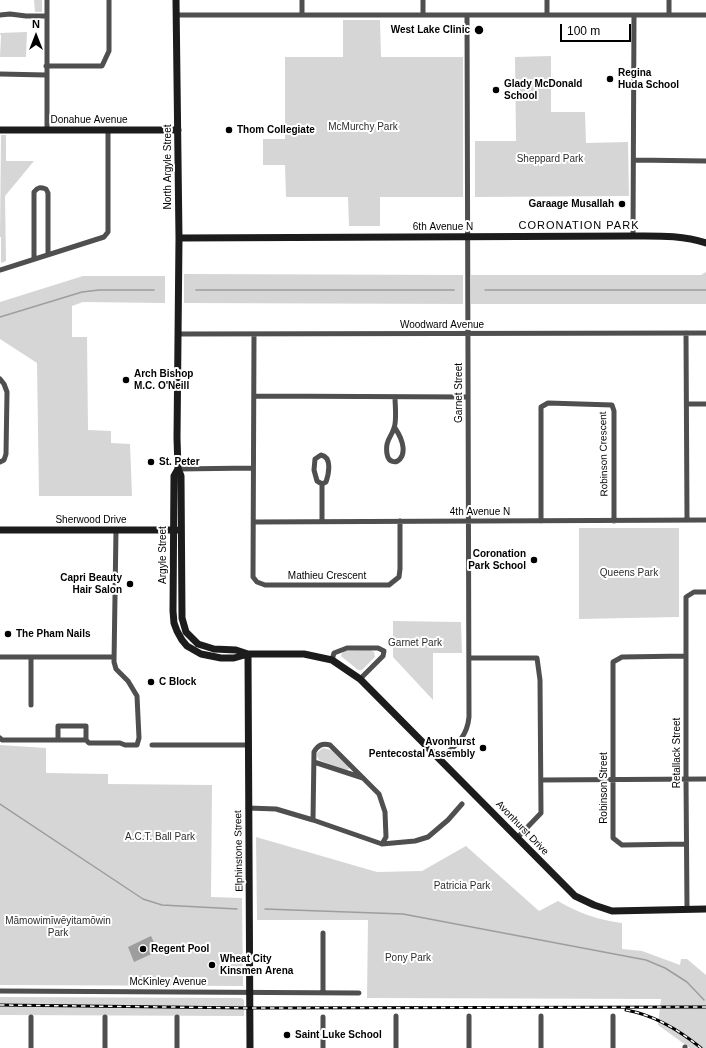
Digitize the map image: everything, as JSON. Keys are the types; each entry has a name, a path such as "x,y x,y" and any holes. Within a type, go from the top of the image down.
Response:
{"street":[{"path":"46,0 47,130"},
{"path":"46,66 102,66 109,51 109,0"},
{"name":"North Argyle Street","path":"176,0 179,334"},
{"path":"302,0 302,15"},
{"path":"423,0 423,15"},
{"path":"547,0 547,15"},
{"path":"669,0 669,15"},
{"path":"0,15 10,14 47,16"},
{"path":"177,15 706,15"},
{"name":"Garnet Street","path":"440,760 463,736 468,726 467,15"},
{"path":"633,236 634,15"},
{"path":"0,74 46,75"},
{"name":"Donahue Avenue","path":"0,130 178,130"},
{"path":"0,270 96,240 108,232 108,130"},
{"path":"634,160 706,161"},
{"path":"34,259 34,192 41,187 46,189 48,193 48,254"},
{"name":"6th Avenue N","path":"179,238 671,236 699,240 706,243"},
{"path":"686,333 687,520"},
{"name":"Woodward Avenue","path":"179,334 706,333"},
{"name":"Argyle Street","path":"179,334 178,469 181,476 182,618 186,632 191,638"},
{"path":"254,335 254,522"},
{"path":"0,379 7,392 7,405 6,454 4,460 0,462"},
{"path":"254,396 468,397"},
{"path":"395,397 395,428 401,437 403,454 397,462 392,462 388,459 387,454 388,438 395,428"},
{"name":"Robinson Crescent","path":"542,521 541,414 542,407 548,403 612,405 614,411 614,521"},
{"path":"687,404 706,404"},
{"path":"321,455 327,459 328,469 326,482 322,484 317,481 314,470 315,459 321,455"},
{"path":"178,469 253,468"},
{"name":"Argyle Street","path":"178,469 174,476 174,623 182,640"},
{"path":"322,484 322,521"},
{"name":"4th Avenue N","path":"254,522 706,520"},
{"name":"Mathieu Crescent","path":"254,522 253,577 257,582 265,585 389,585 399,578 400,521"},
{"name":"Sherwood Drive","path":"0,530 181,530"},
{"path":"0,738 2,740 86,740 89,743 120,743 125,745 136,745 139,738 137,696 128,681 116,669 114,657 116,530"},
{"name":"Retallack Street","path":"687,909 686,597 694,592 706,592"},
{"name":"Avonhurst Drive","path":"191,638 198,644 206,647 236,650 248,654"},
{"name":"Avonhurst Drive","path":"182,640 187,646 206,656 234,658 248,654 304,654 332,660 360,679 576,896 594,905 612,911 706,909"},
{"path":"332,660 334,653 347,648 378,648 384,651 383,656 360,679"},
{"name":"Elphinstone Street","path":"248,654 250,1048"},
{"name":"Robinson Street","path":"686,656 622,657 613,662 612,780 613,838 622,845 686,844"},
{"path":"0,657 114,657"},
{"path":"31,657 31,705"},
{"path":"469,658 537,658 540,680 541,813 518,837"},
{"path":"58,740 58,726 86,726 86,740"},
{"path":"313,820 314,752 318,746 325,744 330,745 378,794 385,812 386,837 382,844"},
{"path":"152,745 248,745"},
{"path":"314,762 364,778"},
{"path":"541,780 706,779"},
{"path":"248,808 276,808 382,844 416,841 428,837 448,820 462,804"},
{"path":"323,933 323,992"},
{"name":"McKinley Avenue","path":"0,991 359,993"},
{"path":"396,1016 396,1048"},
{"path":"469,1016 469,1048"},
{"path":"541,1016 541,1048"},
{"path":"613,1016 613,1048"},
{"path":"31,1017 31,1048"},
{"path":"105,1017 105,1048"},
{"path":"177,1017 177,1048"},
{"path":"323,1017 323,1048"}],"green space":[{"path":"34,0 42,0 42,12 35,12"},
{"name":"McMurchy Park","path":"343,20 380,20 381,57 463,57 463,197 380,197 380,226 349,226 348,197 286,197 285,165 263,165 263,139 285,139 285,57 343,57"},
{"path":"27,32 26,57 0,57 0,33"},
{"name":"Sheppard Park","path":"551,56 551,112 585,112 586,143 628,142 629,196 475,197 475,141 516,141 515,57"},
{"path":"1,135 6,135 6,161 34,161 5,196 6,261 1,263 0,237"},
{"path":"706,272 706,304 471,304 471,275 701,275"},
{"path":"184,274 463,275 463,304 184,303"},
{"path":"83,276 165,276 165,303 83,302 72,306 72,337 87,337 88,430 111,431 111,443 130,444 132,496 39,496 37,363 0,339 0,302"},
{"name":"Queens Park","path":"579,528 679,528 679,617 579,619"},
{"name":"Garnet Park","path":"393,621 461,622 462,653 433,653 433,700 393,657"},
{"path":"370,650 374,652 375,657 362,670 358,670 341,656 344,651"},
{"path":"0,745 46,748 46,773 108,774 108,784 212,785 211,897 242,898 243,986 0,985"},
{"path":"323,748 331,750 349,767 349,769 346,770 319,760 317,753"},
{"path":"256,837 377,872 422,871 466,846 539,911 558,901 589,915 622,923 622,949 642,951 680,965 681,959 687,959 706,975 706,1048 690,1048 658,1025 661,999 367,998 368,920 257,920"},
{"path":"0,997 241,998 244,1000 244,1016 0,1015"}],"shaded area":[{"name":"Regent Pool","path":"151,936 158,951 134,962 128,947"}],"waterway":[{"path":"0,317 82,292 99,290 154,290"},
{"path":"196,290 454,290"},
{"path":"485,290 706,290"},
{"path":"0,804 143,899 162,905 237,909"},
{"path":"265,909 403,914 646,960 665,968 687,982 704,1000"}],"railway":[{"path":"0,1005 250,1008 706,1007"},
{"path":"626,1010 636,1012 666,1024 701,1048"}],"place":[{"name":"West Lake Clinic","path":"479,30"},
{"name":"Regina Huda School","path":"610,79"},
{"name":"Glady McDonald School","path":"496,90"},
{"name":"Thom Collegiate","path":"229,130"},
{"name":"Garaage Musallah","path":"622,204"},
{"name":"Arch Bishop M.C. O'Neill","path":"126,380"},
{"name":"St. Peter","path":"151,462"},
{"name":"Coronation Park School","path":"534,560"},
{"name":"Capri Beauty Hair Salon","path":"130,584"},
{"name":"The Pham Nails","path":"8,634"},
{"name":"C Block","path":"151,682"},
{"name":"Avonhurst Pentecostal Assembly","path":"483,748"},
{"name":"Regent Pool","path":"143,949"},
{"name":"Wheat City Kinsmen Arena","path":"212,965"},
{"name":"Saint Luke School","path":"287,1035"}],"district":[{"name":"CORONATION PARK","path":"579,226"}],"park label":[{"name":"A.C.T. Ball Park","path":"160,837"},
{"name":"Patricia Park","path":"462,886"},
{"name":"Māmowimīwēyitamōwin Park","path":"58,926"},
{"name":"Pony Park","path":"408,958"}]}
